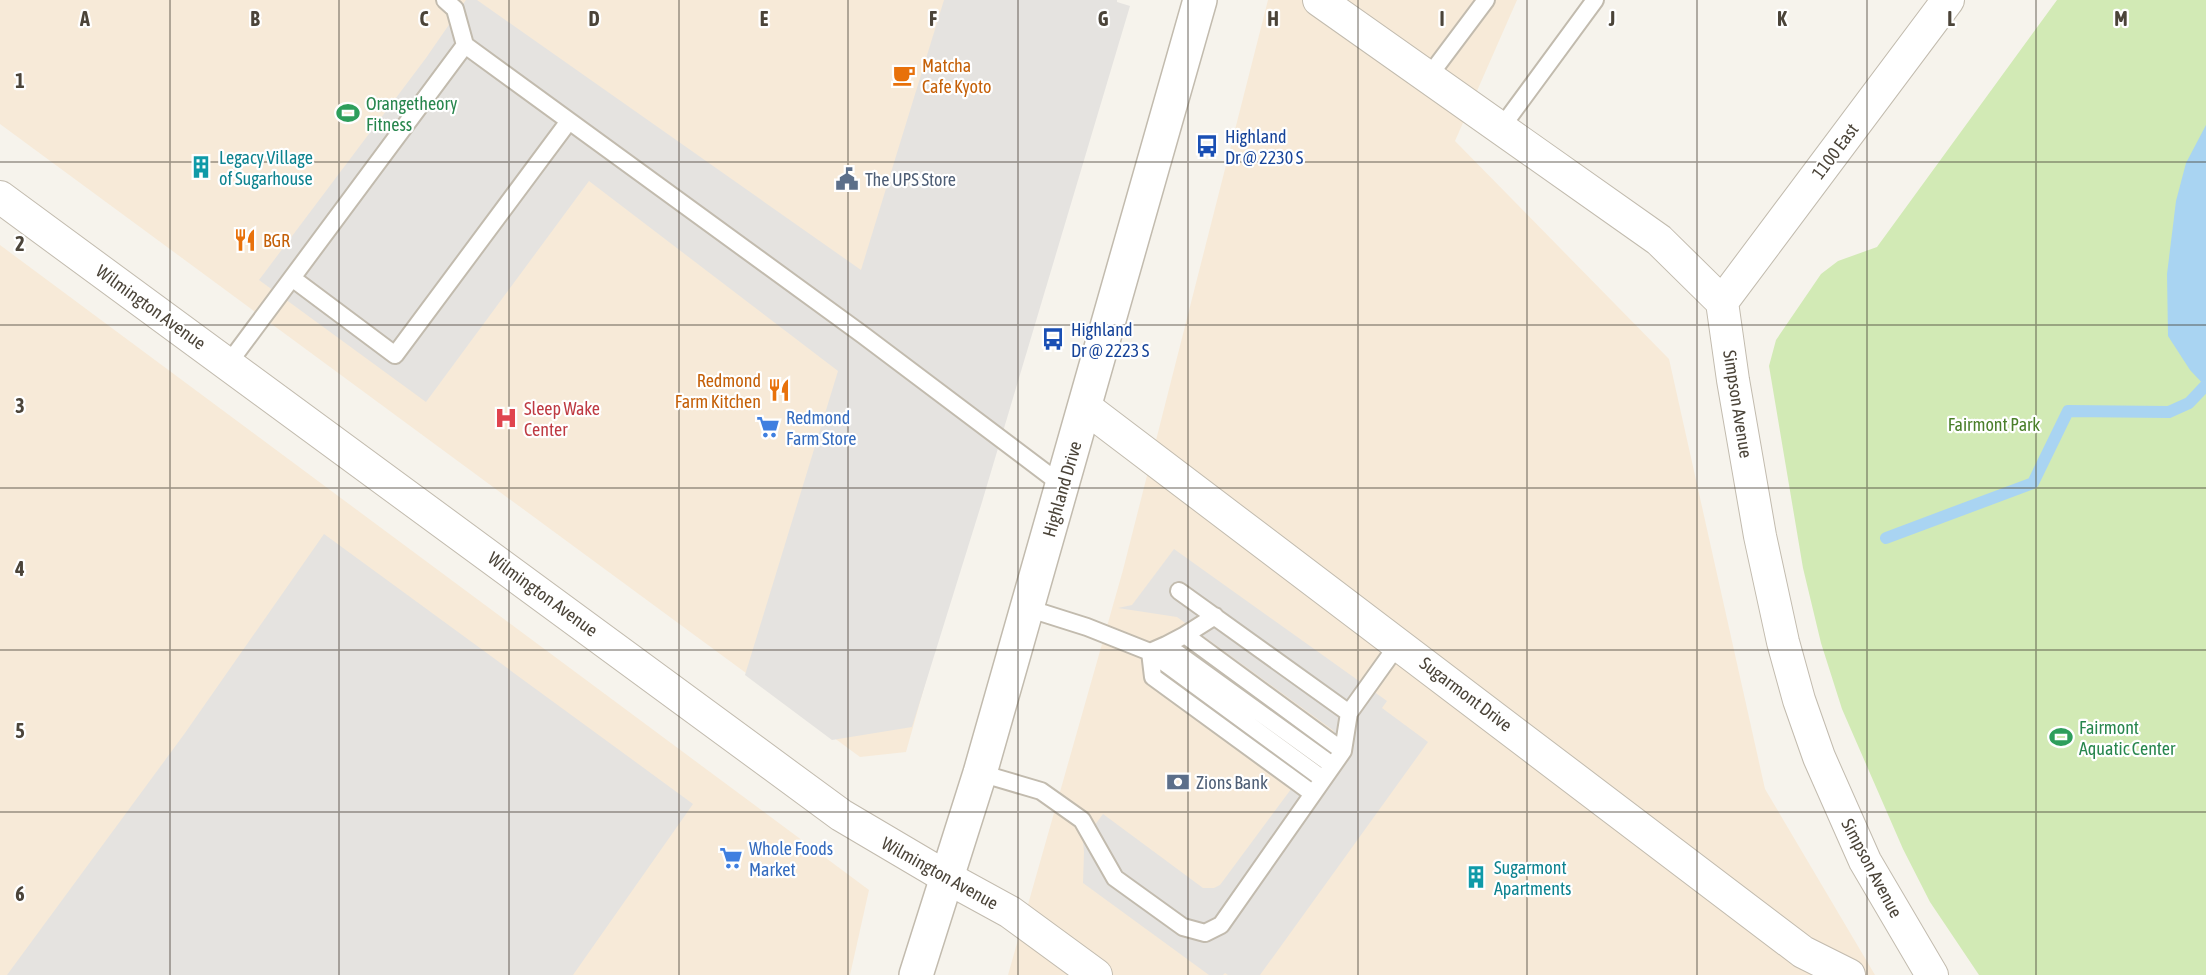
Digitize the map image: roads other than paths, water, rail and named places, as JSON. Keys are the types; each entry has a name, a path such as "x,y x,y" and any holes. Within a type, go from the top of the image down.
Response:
{"street":[{"name":"Highland Drive","path":"916,975 980,772 1200,0"},
{"path":"1318,0 1659,240 1722,302"},
{"name":"1100 East","path":"1722,302 1948,0"},
{"name":"Wilmington Avenue","path":"0,197 841,815 1010,912 1096,975"},
{"name":"Simpson Avenue","path":"1722,302 1732,380 1760,536 1783,642 1799,700 1819,757 1866,861 1932,975"},
{"name":"Sugarmont Drive","path":"1085,407 1803,952 1849,975"}],"lane":[{"path":"445,0 455,9 465,45 863,335 1062,485"},
{"path":"1429,76 1486,0"},
{"path":"1501,128 1595,0"},
{"path":"228,364 465,45"},
{"path":"292,278 395,355 569,121"},
{"path":"1179,591 1349,713"},
{"path":"1027,608 1158,649 1332,765"},
{"path":"1158,649 1215,616"},
{"path":"1185,635 1342,751"},
{"path":"980,772 1041,791 1082,820 1115,878 1183,927 1205,933 1221,925 1342,751 1349,713 1399,644"},
{"path":"1158,649 1153,677 1312,793"},
{"path":"1158,649 1323,779"}],"water":[{"path":"2206,125 2206,387 2190,370 2168,336 2167,274 2176,201 2186,163"}],"waterway":[{"path":"1886,538 2033,483 2068,411 2169,412 2189,403 2205,386"}],"place":[{"name":"Matcha Cafe Kyoto","path":"904,75"},
{"name":"Orangetheory Fitness","path":"348,113"},
{"name":"Highland Dr @ 2230 S","path":"1207,146"},
{"name":"Legacy Village of Sugarhouse","path":"201,167"},
{"name":"The UPS Store","path":"847,179"},
{"name":"BGR","path":"245,240"},
{"name":"Highland Dr @ 2223 S","path":"1053,339"},
{"name":"Redmond Farm Kitchen","path":"779,390"},
{"name":"Sleep Wake Center","path":"506,418"},
{"name":"Redmond Farm Store","path":"768,427"},
{"name":"Fairmont Aquatic Center","path":"2061,737"},
{"name":"Zions Bank","path":"1178,782"},
{"name":"Whole Foods Market","path":"731,858"},
{"name":"Sugarmont Apartments","path":"1476,877"}],"park label":[{"name":"Fairmont Park","path":"1994,424"}]}
